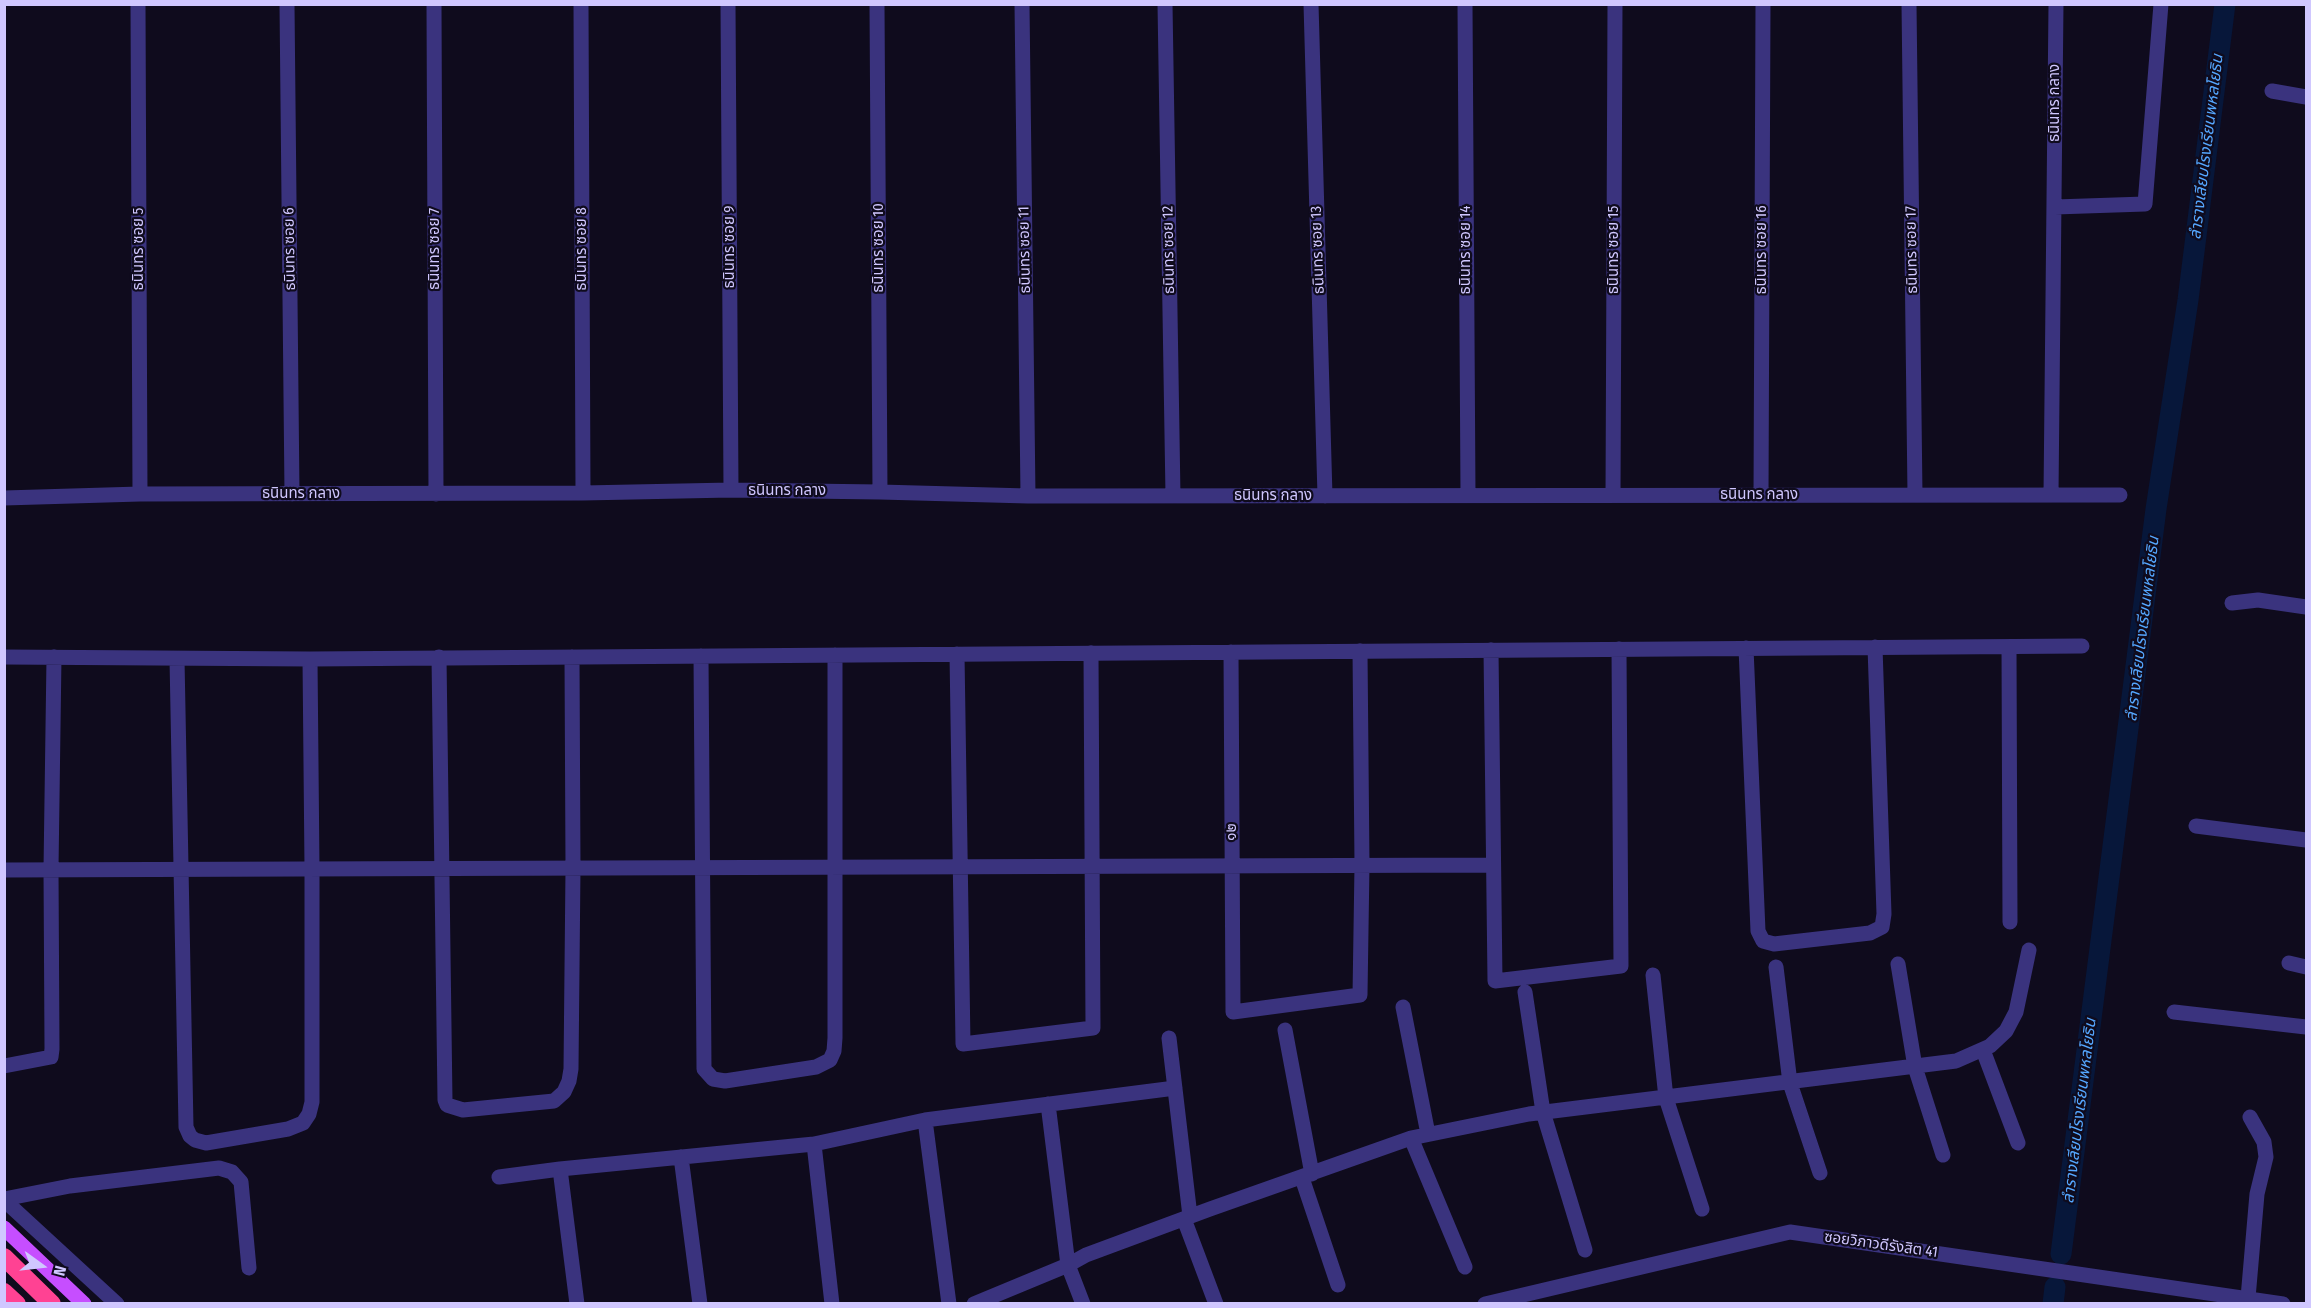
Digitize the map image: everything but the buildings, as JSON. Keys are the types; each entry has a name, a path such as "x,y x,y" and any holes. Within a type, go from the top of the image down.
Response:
{"highway":[{"path":"4,1257 52,1304"},
{"path":"4,1292 16,1304"}],"main road":[{"path":"4,1228 84,1304"}],"street":[{"name":"ธนินทร ซอย 5","path":"138,4 140,494"},
{"name":"ธนินทร ซอย 6","path":"287,4 292,494"},
{"name":"ธนินทร ซอย 7","path":"434,4 436,494"},
{"name":"ธนินทร ซอย 8","path":"581,4 584,493"},
{"name":"ธนินทร ซอย 9","path":"728,4 731,490"},
{"name":"ธนินทร ซอย 10","path":"877,4 880,492"},
{"name":"ธนินทร ซอย 11","path":"1022,4 1028,496"},
{"name":"ธนินทร ซอย 12","path":"1165,4 1173,496"},
{"name":"ธนินทร ซอย 13","path":"1311,4 1325,496"},
{"name":"ธนินทร ซอย 14","path":"1465,4 1468,495"},
{"name":"ธนินทร ซอย 15","path":"1613,495 1615,4"},
{"name":"ธนินทร ซอย 16","path":"1761,495 1763,4"},
{"name":"ธนินทร ซอย 17","path":"1909,4 1915,495"},
{"name":"ธนินทร กลาง","path":"4,498 140,494 584,493 731,490 1028,496 2051,494 2056,4"},
{"path":"2055,207 2145,204 2161,4"},
{"path":"2272,91 2307,97"},
{"path":"2051,494 2120,495"},
{"path":"2232,603 2259,600 2307,607"},
{"path":"2009,646 2010,922"},
{"path":"4,657 310,659 2082,646"},
{"path":"1746,648 1758,931 1763,941 1774,944 1870,933 1882,927 1884,914 1875,647"},
{"path":"1491,650 1495,981 1621,966 1619,649"},
{"path":"1360,651 1362,865"},
{"name":"๑๒","path":"1231,652 1233,1012 1360,995 1362,865"},
{"path":"957,654 963,1044 1093,1028 1091,653"},
{"path":"701,656 704,1070 713,1079 725,1081 816,1067 830,1060 835,1038 835,655"},
{"path":"4,1066 51,1057 52,1049 51,870 54,657"},
{"path":"439,657 444,1100 447,1105 462,1110 554,1101 564,1092 571,1069 572,657"},
{"path":"177,659 186,1127 190,1136 206,1143 288,1129 303,1123 309,1114 312,1102 310,659"},
{"path":"2196,826 2307,840"},
{"path":"4,870 1492,865"},
{"path":"974,1304 1068,1265 1086,1255 1187,1217 1428,1134 1543,1112 1956,1061 1990,1046 2006,1031 2016,1012 2029,950"},
{"path":"2289,963 2307,967"},
{"path":"1898,964 1915,1067 1943,1155"},
{"path":"1776,967 1790,1083 1820,1173"},
{"path":"1653,975 1666,1098 1702,1209"},
{"path":"1525,992 1543,1112 1585,1250"},
{"path":"1403,1007 1428,1134"},
{"path":"2174,1012 2307,1028"},
{"path":"1285,1030 1307,1176 1338,1285"},
{"path":"1169,1038 1187,1217 1216,1304"},
{"path":"1983,1050 2018,1143"},
{"path":"499,1178 560,1169 814,1144 925,1120 1175,1088"},
{"path":"1048,1104 1068,1265 1083,1304"},
{"path":"2248,1299 2257,1194 2266,1157 2264,1142 2250,1117"},
{"path":"925,1120 950,1304"},
{"path":"1412,1138 1465,1267"},
{"path":"814,1144 832,1304"},
{"path":"681,1157 700,1304"},
{"path":"4,1200 70,1186 219,1168 232,1172 241,1182 249,1268"},
{"path":"560,1169 577,1304"},
{"path":"4,1200 117,1304"},
{"name":"ซอยวิภาวดีรังสิต 41","path":"1485,1304 1790,1232 2273,1303"}],"waterway":[{"name":"ลำรางเลียบโรงเรียนพหลโยธิน","path":"2061,1254 2156,509 2188,300 2225,4"},
{"name":"ลำรางเลียบโรงเรียนพหลโยธิน","path":"2053,1304 2055,1287"}]}
